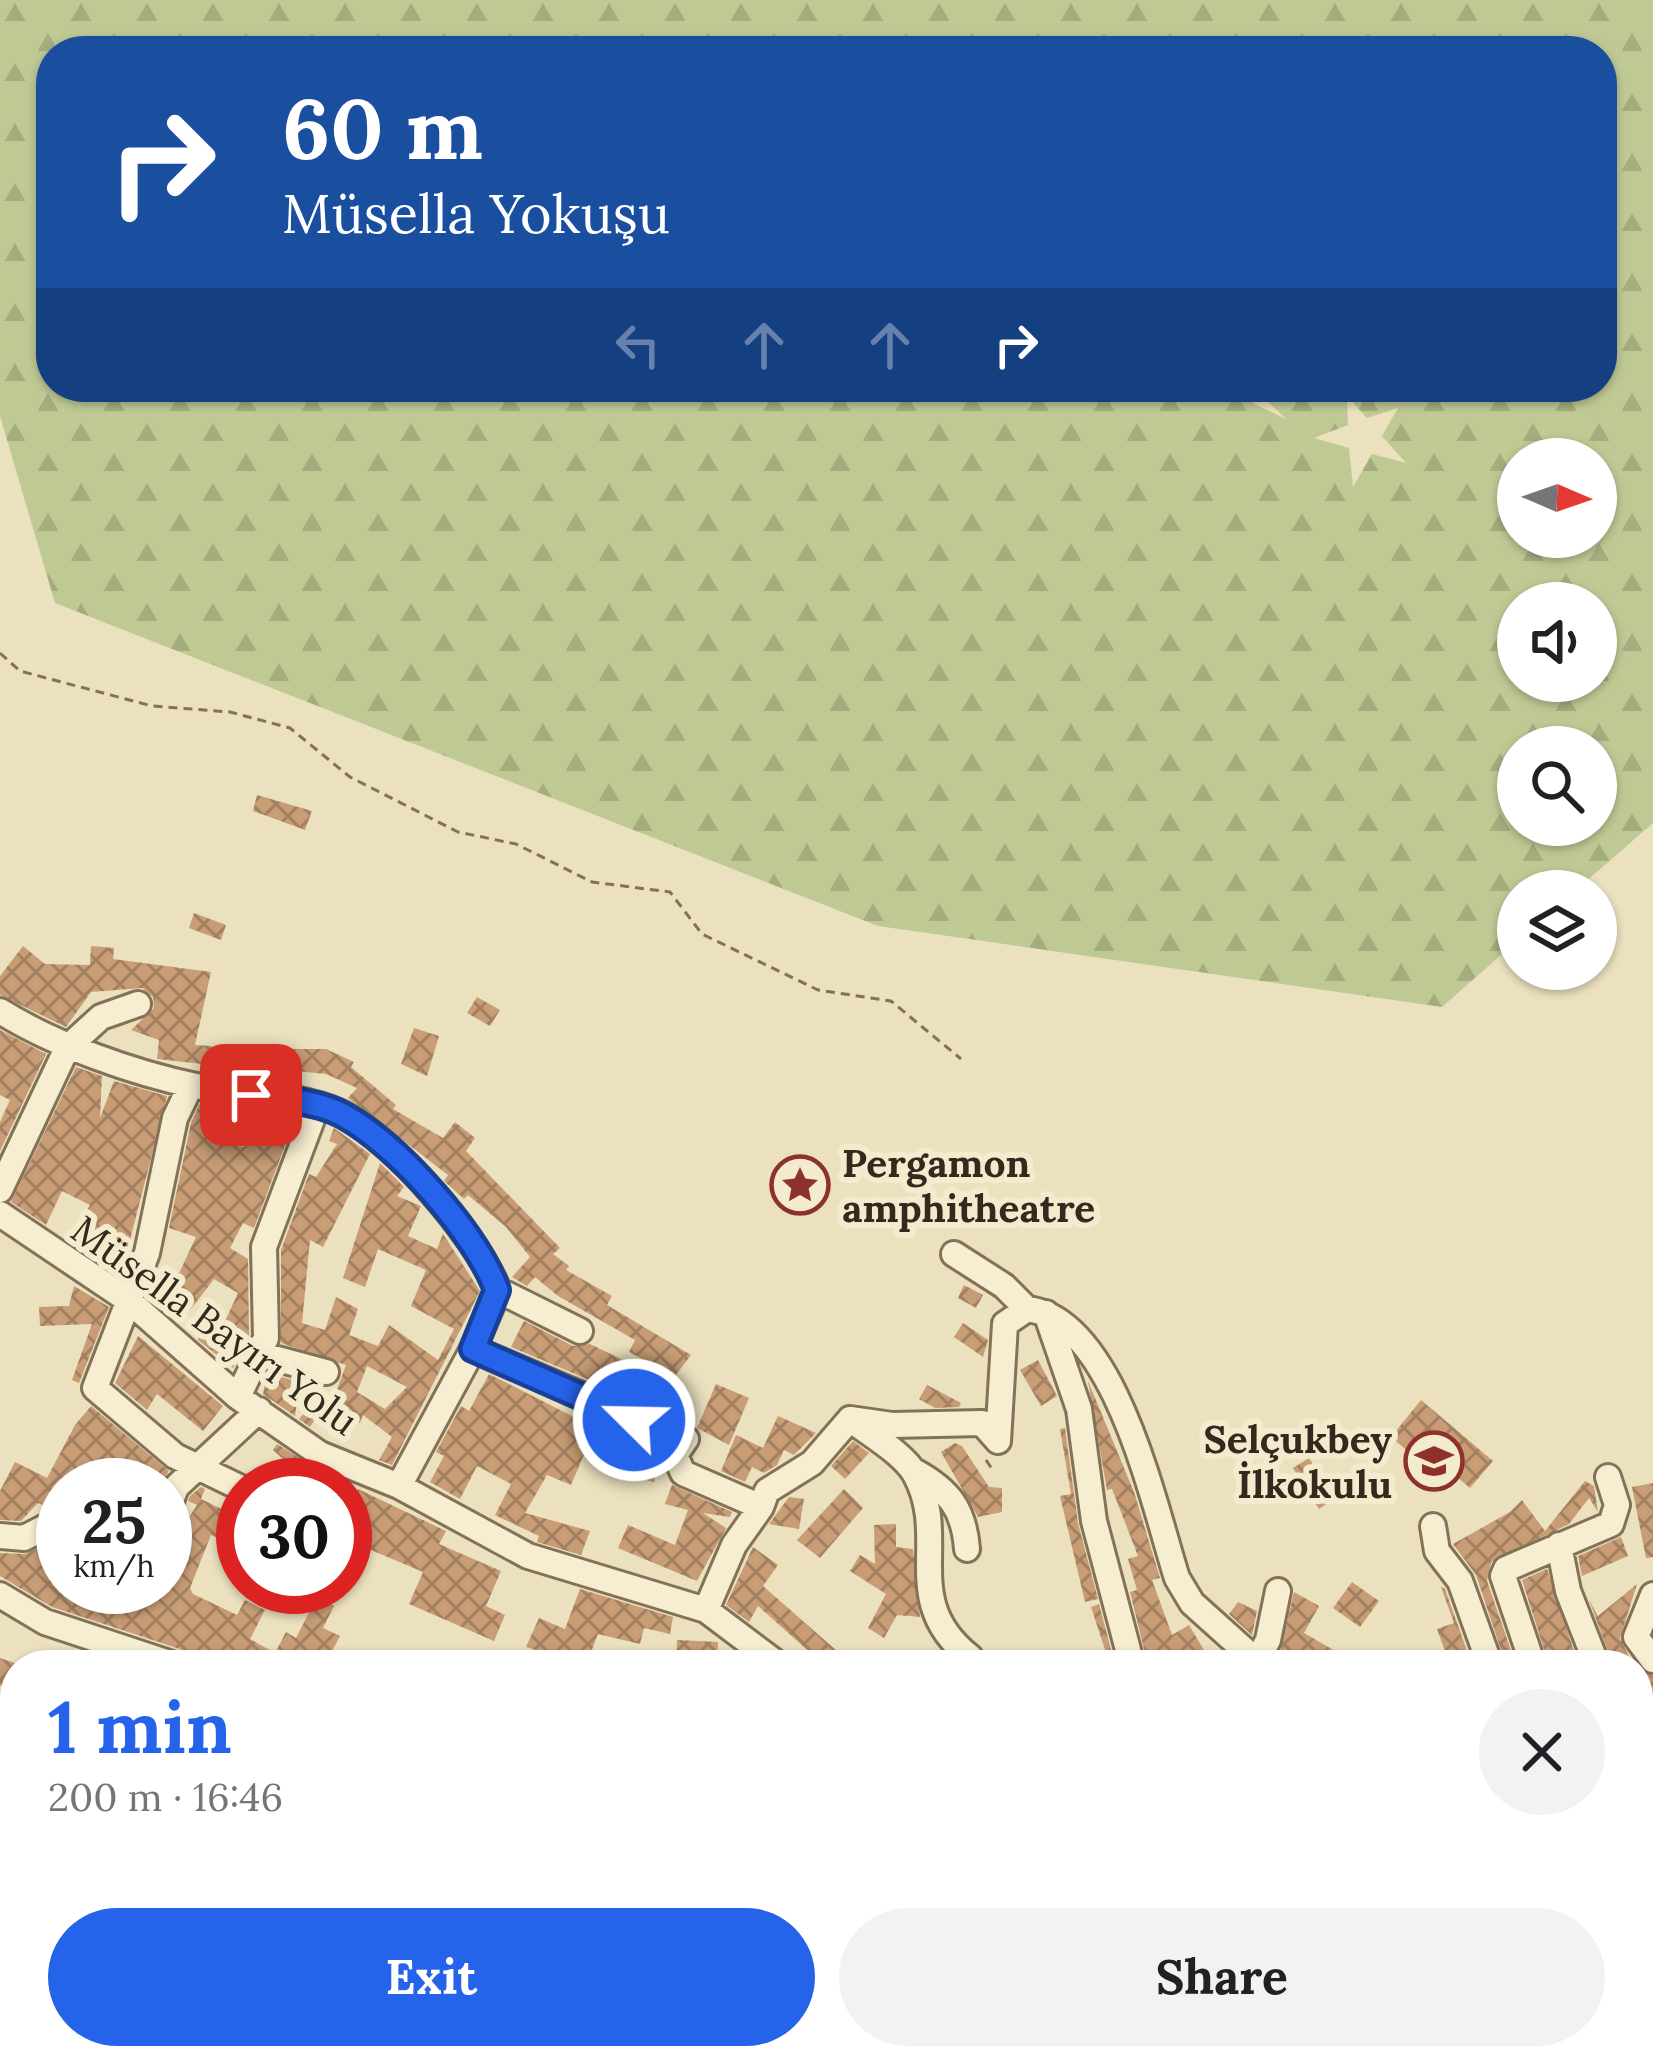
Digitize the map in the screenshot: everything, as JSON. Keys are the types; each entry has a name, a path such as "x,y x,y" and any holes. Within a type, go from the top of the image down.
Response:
{"street":[{"path":"0,1190 67,1048 101,1017 138,1004"},
{"path":"0,1011 67,1048 190,1085 317,1106 362,1128 424,1185 488,1265 497,1290 473,1349 398,1486"},
{"path":"190,1085 175,1118 146,1253 95,1388 130,1423 216,1478"},
{"path":"192,1474 249,1404 266,1338 264,1247 317,1106"},
{"name":"Müsella Bayırı Yolu","path":"0,1214 128,1300 249,1404 325,1458"},
{"path":"954,1254 1036,1310 1072,1328 1117,1401 1177,1578 1192,1603 1244,1650"},
{"path":"497,1290 580,1331"},
{"path":"850,1419 892,1425 982,1423 998,1441 1006,1362 1000,1346 1005,1324 1036,1310"},
{"path":"1036,1310 1079,1409 1094,1521 1128,1650"},
{"path":"473,1349 686,1439 675,1455 683,1473 761,1507"},
{"path":"259,1354 326,1372"},
{"path":"850,1419 957,1505 965,1518 967,1549"},
{"path":"706,1610 734,1545 767,1491 812,1463 850,1419"},
{"path":"914,1471 925,1505 929,1600 947,1639 961,1650"},
{"path":"1528,1650 1502,1576 1506,1569 1611,1524 1617,1505 1608,1477"},
{"name":"Müsella Bayırı Yolu","path":"372,1482 398,1486 528,1556 706,1610 759,1650"},
{"path":"1433,1526 1437,1551 1460,1581 1485,1650"},
{"path":"0,1536 24,1538 36,1532"},
{"path":"1559,1545 1568,1591 1591,1650"},
{"path":"1264,1650 1278,1591"},
{"path":"0,1595 45,1622 130,1650"},
{"path":"1646,1650 1636,1637 1653,1595"}],"path":[{"path":"0,653 20,671 152,706 230,712 290,728 350,777 458,832 516,844 592,882 670,892 702,934 818,990 891,1001 961,1059"}],"green space":[{"path":"0,0 1653,0 1653,823 1599,870 1497,870 1497,959 1442,1007 878,926 55,603 0,416"}],"building":[{"path":"257,795 312,811 305,830 253,811"},
{"path":"194,913 226,925 221,940 189,928"},
{"path":"23,946 45,964 90,965 91,946 114,948 113,959 211,972 195,1045 212,1046 211,1065 157,1059 159,1040 131,1030 154,1008 153,997 142,988 91,992 66,1027 0,995 0,976"},
{"path":"477,997 500,1010 490,1026 467,1013"},
{"path":"414,1028 439,1036 427,1076 401,1064"},
{"path":"0,1030 46,1054 0,1151 0,1122 10,1100 0,1095"},
{"path":"326,1049 354,1062 351,1067 396,1105 393,1109 443,1138 455,1122 475,1138 466,1151 560,1248 553,1254 569,1266 566,1270 612,1296 607,1305 691,1355 675,1376 629,1352 635,1340 558,1296 535,1277 527,1286 512,1277 530,1257 506,1227 468,1195 464,1199 444,1181 448,1175 348,1098 357,1088 326,1074 286,1070 267,1078 245,1076 245,1052"},
{"path":"76,1067 102,1076 100,1118 114,1081 167,1096 121,1275 70,1241 90,1205 62,1191 46,1225 11,1202"},
{"path":"200,1103 223,1107 216,1143 244,1147 252,1110 296,1116 254,1228 243,1223 230,1248 248,1259 249,1334 233,1368 198,1340 207,1323 221,1330 238,1293 214,1279 188,1313 166,1301 196,1237 169,1228 191,1123"},
{"path":"334,1128 370,1154 323,1247 310,1240 302,1323 325,1330 336,1297 358,1309 349,1335 378,1346 389,1325 438,1360 454,1329 411,1306 426,1270 378,1249 365,1287 343,1278 380,1163 404,1187 397,1196 421,1206 408,1236 437,1249 443,1234 480,1291 392,1465 379,1460 392,1437 363,1415 360,1423 329,1411 346,1365 281,1343 281,1250 309,1174 316,1177 337,1144 329,1141","holes":["367,1366 407,1387 385,1409 357,1392"]},
{"path":"964,1285 983,1295 976,1308 958,1298"},
{"path":"74,1286 109,1307 79,1383 72,1380 92,1324 40,1326 39,1307 69,1306"},
{"path":"524,1321 573,1346 590,1344 625,1361 611,1389 511,1347"},
{"path":"963,1323 988,1340 983,1357 954,1337"},
{"path":"138,1336 223,1406 203,1431 157,1394 147,1410 115,1383"},
{"path":"1038,1360 1057,1396 1041,1406 1020,1370"},
{"path":"267,1373 300,1382 295,1416 263,1394"},
{"path":"489,1374 574,1417 577,1411 622,1430 620,1435 661,1446 654,1482 618,1473 624,1450 592,1436 571,1485 547,1475 525,1513 590,1531 581,1555 537,1542 539,1536 495,1515 511,1484 477,1466 460,1499 430,1482 444,1456 436,1452 461,1406 469,1411"},
{"path":"1088,1381 1134,1492 1160,1578 1152,1580 1172,1635 1189,1625 1204,1650 1144,1650 1130,1592 1137,1590 1128,1559 1138,1556 1112,1489 1107,1490"},
{"path":"716,1384 749,1398 729,1445 697,1428"},
{"path":"927,1385 961,1403 959,1407 935,1408 919,1399"},
{"path":"317,1399 325,1405 310,1427 299,1419"},
{"name":"Selçukbey İlkokulu","path":"1421,1400 1493,1461 1470,1488 1424,1449 1416,1458 1391,1437"},
{"path":"91,1406 153,1458 58,1458"},
{"path":"778,1416 816,1433 794,1455 784,1450 777,1465 764,1473 752,1467 745,1482 721,1471 736,1435 763,1448"},
{"path":"1065,1428 1078,1523 1098,1599 1085,1602 1060,1496 1071,1494 1060,1429"},
{"path":"853,1441 869,1453 845,1479 831,1466"},
{"path":"955,1443 962,1446 989,1487 1002,1488 1002,1512 978,1517 941,1452"},
{"path":"277,1444 300,1458 282,1458 273,1450"},
{"path":"1309,1458 1335,1498 1319,1509 1293,1468"},
{"path":"15,1462 36,1472 36,1505 21,1521 0,1520 0,1491"},
{"path":"1585,1481 1594,1486 1598,1512 1589,1498 1569,1524 1491,1562 1487,1581 1511,1650 1501,1650 1476,1575 1453,1544 1510,1512 1522,1500 1545,1531"},
{"path":"1653,1483 1653,1557 1646,1558 1632,1487"},
{"path":"672,1485 732,1512 730,1517 703,1513 726,1528 697,1581 618,1548 628,1525 675,1545 688,1510 665,1504"},
{"path":"201,1487 205,1489 201,1499 216,1506 216,1537 211,1535 192,1583 192,1513 197,1505 192,1494"},
{"path":"844,1489 863,1508 820,1558 797,1540"},
{"path":"372,1496 446,1531 439,1544 501,1571 486,1606 505,1615 494,1641 409,1604 423,1572 372,1550"},
{"path":"789,1497 804,1499 799,1529 769,1524"},
{"path":"896,1524 896,1547 913,1549 920,1617 897,1615 884,1638 868,1628 886,1594 850,1571 860,1555 875,1564 874,1525"},
{"path":"1621,1537 1628,1556 1582,1576 1578,1556"},
{"path":"753,1547 778,1565 763,1586 836,1650 807,1650 758,1606 749,1622 726,1605"},
{"path":"36,1549 36,1597 0,1576 0,1553"},
{"path":"1547,1569 1574,1650 1544,1650 1522,1580"},
{"path":"1352,1582 1379,1601 1360,1627 1333,1608"},
{"path":"1637,1584 1620,1638 1626,1650 1607,1650 1589,1600 1598,1616"},
{"path":"1441,1587 1467,1650 1445,1650 1437,1629 1454,1623"},
{"path":"580,1589 673,1617 670,1634 644,1628 640,1644 598,1634 592,1650 526,1647 539,1618 565,1629"},
{"path":"192,1592 216,1605 216,1614 263,1614 250,1639 270,1650 180,1649 73,1614 192,1614"},
{"path":"1294,1592 1319,1606 1304,1633 1334,1650 1280,1650"},
{"path":"1238,1602 1257,1611 1252,1635 1229,1614"},
{"path":"1099,1604 1111,1650 1105,1650 1091,1607"},
{"path":"308,1614 330,1614 323,1628 340,1636 333,1650 277,1650 286,1632 296,1638"},
{"path":"677,1640 718,1642 718,1650 677,1650"}],"place":[{"name":"Pergamon amphitheatre","path":"800,1185"},
{"name":"Selçukbey İlkokulu","path":"1434,1461"}],"route":[{"path":"251,1095 340,1113 424,1185 460,1226 488,1265 497,1290 473,1349 634,1420"}]}
